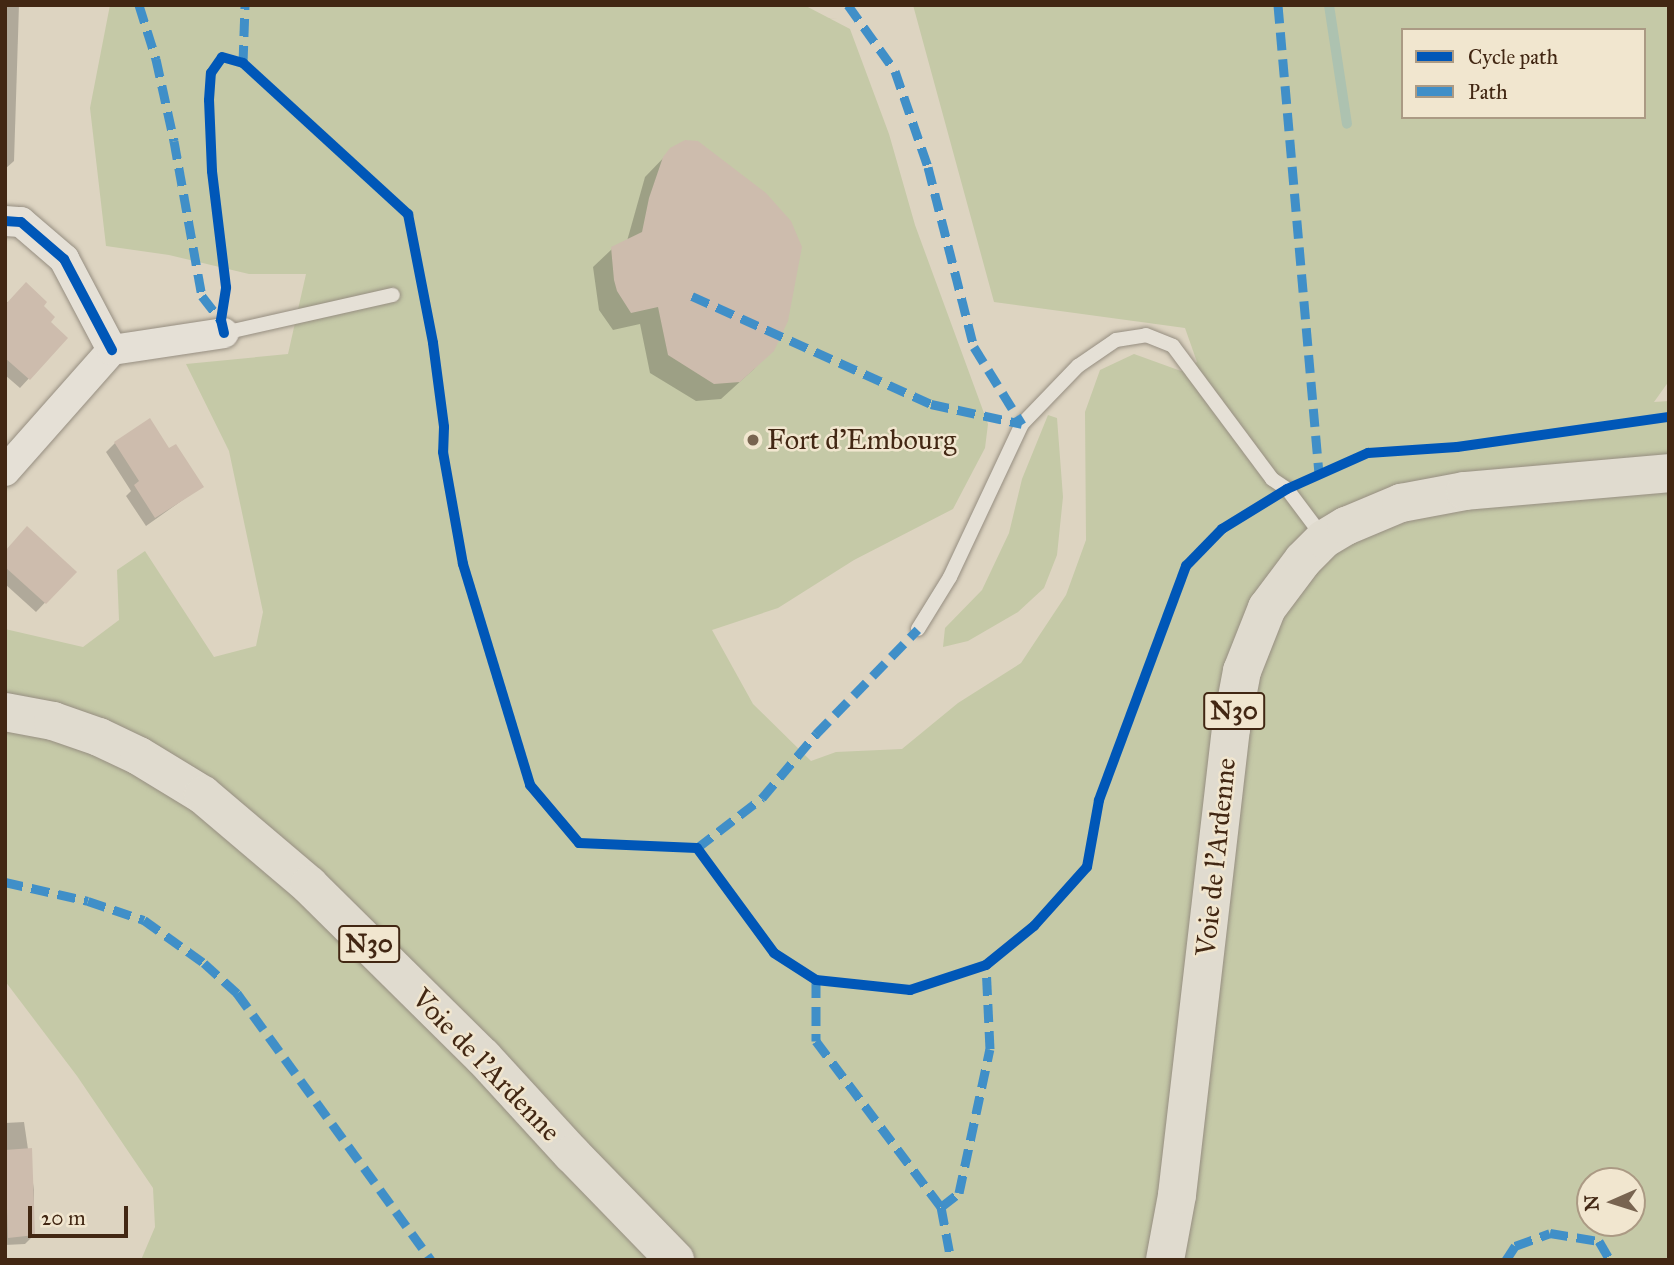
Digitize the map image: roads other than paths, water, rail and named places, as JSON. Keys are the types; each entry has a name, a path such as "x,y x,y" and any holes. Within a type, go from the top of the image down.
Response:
{"main road":[{"name":"Voie de l'Ardenne","path":"1166,1260 1177,1195 1231,729 1242,671 1266,608 1303,559 1324,539 1346,526 1401,503 1465,491 1669,473"},
{"name":"Voie de l'Ardenne","path":"5,712 52,721 99,737 139,756 214,804 319,895 483,1058 676,1260"}],"street":[{"path":"5,221 21,222 64,259 112,350"},
{"path":"5,471 112,350 223,333"}],"lane":[{"path":"223,333 393,295"},
{"path":"918,629 950,577 1021,424 1078,366 1116,340 1146,335 1173,346 1272,479 1287,489 1324,539"}],"waterway":[{"path":"1329,5 1347,124"}],"place":[{"name":"Fort d'Embourg","path":"753,440"}]}
